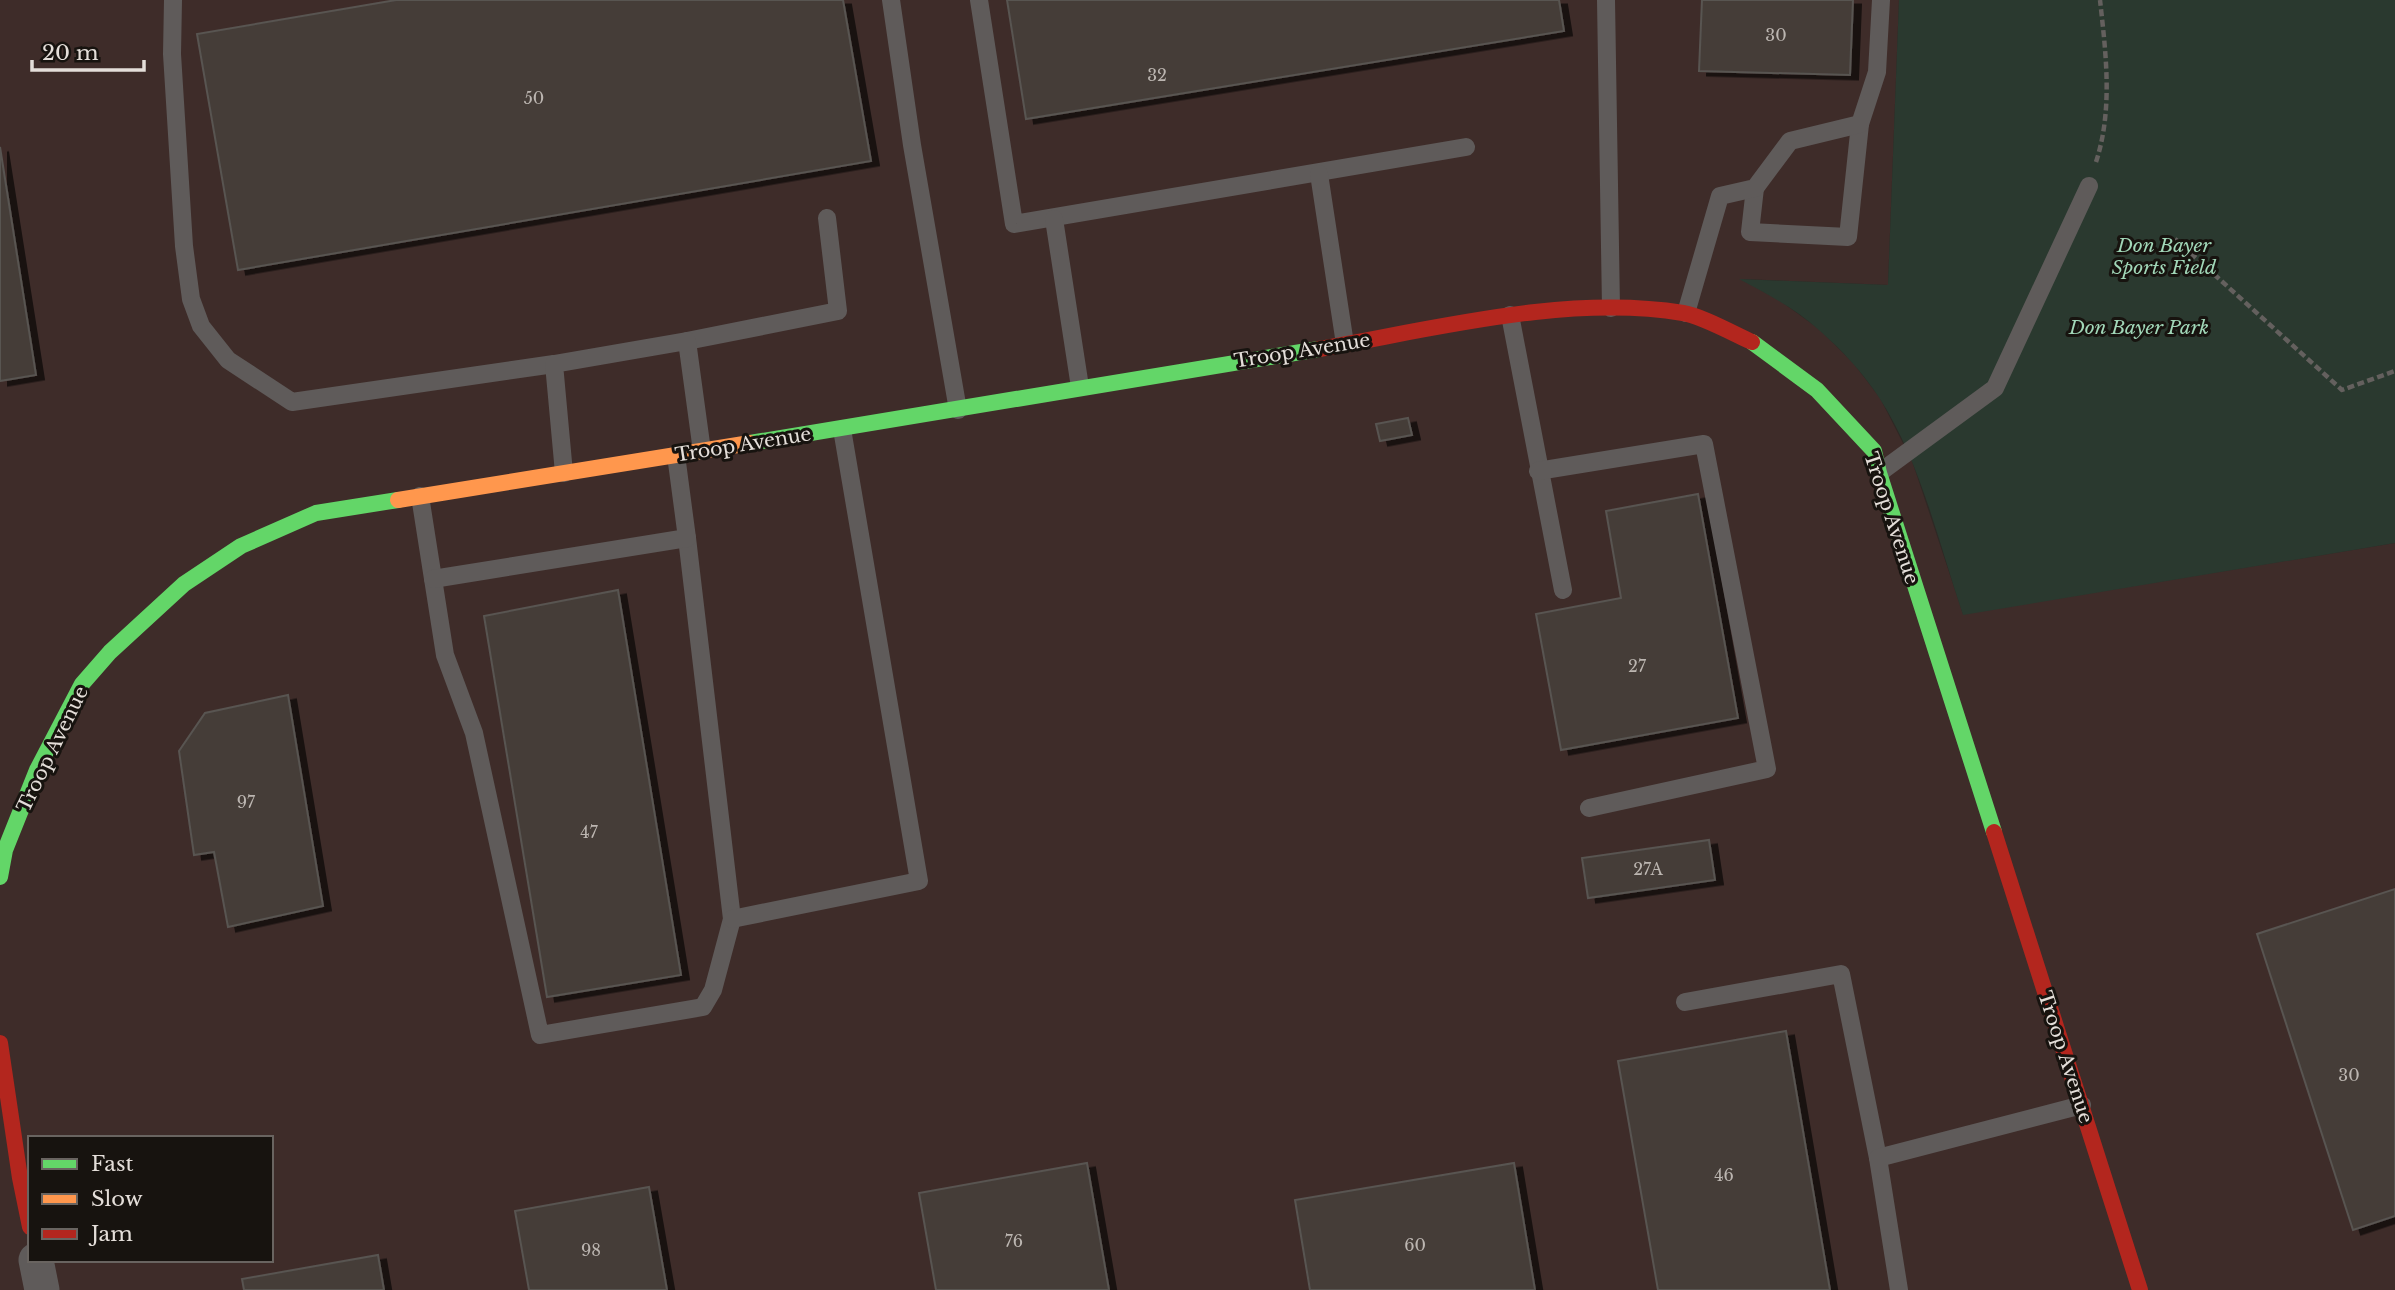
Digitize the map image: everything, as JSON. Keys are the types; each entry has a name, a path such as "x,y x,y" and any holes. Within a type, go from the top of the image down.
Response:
{"street":[{"name":"Troop Avenue","path":"0,877 5,850 37,770 82,684 110,652 184,584 241,547 316,513 958,410 1510,315 1546,310 1611,308 1686,313 1758,345 1817,390 1874,451 2140,1290"},
{"path":"0,1043 28,1217"},
{"path":"36,1262 42,1290"}],"lane":[{"path":"173,0 173,81 184,246 191,299 201,326 228,360 292,402 554,364 838,311 827,218"},
{"path":"891,0 912,145 958,410"},
{"path":"979,0 1014,224 1466,147"},
{"path":"1606,0 1611,308"},
{"path":"1860,124 1790,141 1755,188 1750,232 1848,237 1860,124 1877,72 1881,0"},
{"path":"1319,174 1345,344"},
{"path":"1879,473 1995,388 2089,186"},
{"path":"1686,313 1720,196 1755,188"},
{"path":"1054,219 1080,387"},
{"path":"1510,315 1563,590"},
{"path":"687,341 702,451"},
{"path":"554,364 564,473"},
{"path":"732,919 919,881 842,429"},
{"path":"1538,471 1704,444 1767,769 1589,808"},
{"path":"421,496 445,655 474,733 540,1035 703,1007 713,990 732,919 676,455"},
{"path":"433,579 687,538"},
{"path":"1685,1002 1841,974 1878,1158 1899,1290"},
{"path":"1878,1158 2082,1105"}],"path":[{"path":"2089,186 2102,146 2106,90 2107,66 2100,0"},
{"path":"2175,239 2342,390 2395,371"}],"shaded area":[{"path":"0,0 1899,0 1888,285 1741,279 1779,300 1819,329 1854,364 1880,398 1912,461 1963,614 2395,543 2395,1290 0,1290"}],"green space":[{"name":"Don Bayer Sports Field","path":"1899,0 2395,0 2395,543 1963,615 1918,477 1880,399 1853,363 1811,323 1781,302 1739,279 1888,285"}],"building":[{"path":"396,0 843,0 871,161 238,270 197,34"},
{"path":"1007,0 1559,0 1564,31 1026,119"},
{"path":"1702,0 1853,0 1850,75 1699,71"},
{"path":"0,147 36,375 0,381"},
{"path":"1408,418 1412,435 1380,441 1376,424"},
{"path":"1698,494 1738,718 1561,750 1536,614 1621,598 1606,511"},
{"path":"618,590 681,975 547,997 484,616"},
{"path":"288,695 323,906 228,927 214,852 194,855 179,751 205,713"},
{"path":"1709,840 1715,880 1588,898 1582,858"},
{"path":"2395,889 2395,1216 2353,1230 2257,934"},
{"path":"1786,1031 1830,1290 1658,1290 1618,1061"},
{"path":"1087,1163 1109,1290 936,1290 919,1193"},
{"path":"1514,1163 1535,1290 1310,1290 1295,1200"},
{"path":"649,1187 667,1290 529,1290 515,1211"},
{"path":"378,1255 384,1290 244,1290 242,1279"}],"traffic: fast":[{"path":"1752,342 1817,390 1874,451 1994,832"},
{"path":"750,443 1319,349"},
{"path":"0,877 5,850 37,770 82,684 110,652 184,584 241,546 316,513 398,500"}],"traffic: slow":[{"path":"398,500 750,443"}],"traffic: jam":[{"path":"1319,349 1501,316 1593,308 1639,308 1683,313 1708,321 1752,342"},
{"path":"1994,832 2140,1290"},
{"path":"0,1043 28,1217"}],"park label":[{"name":"Don Bayer Park","path":"2139,327"}]}
